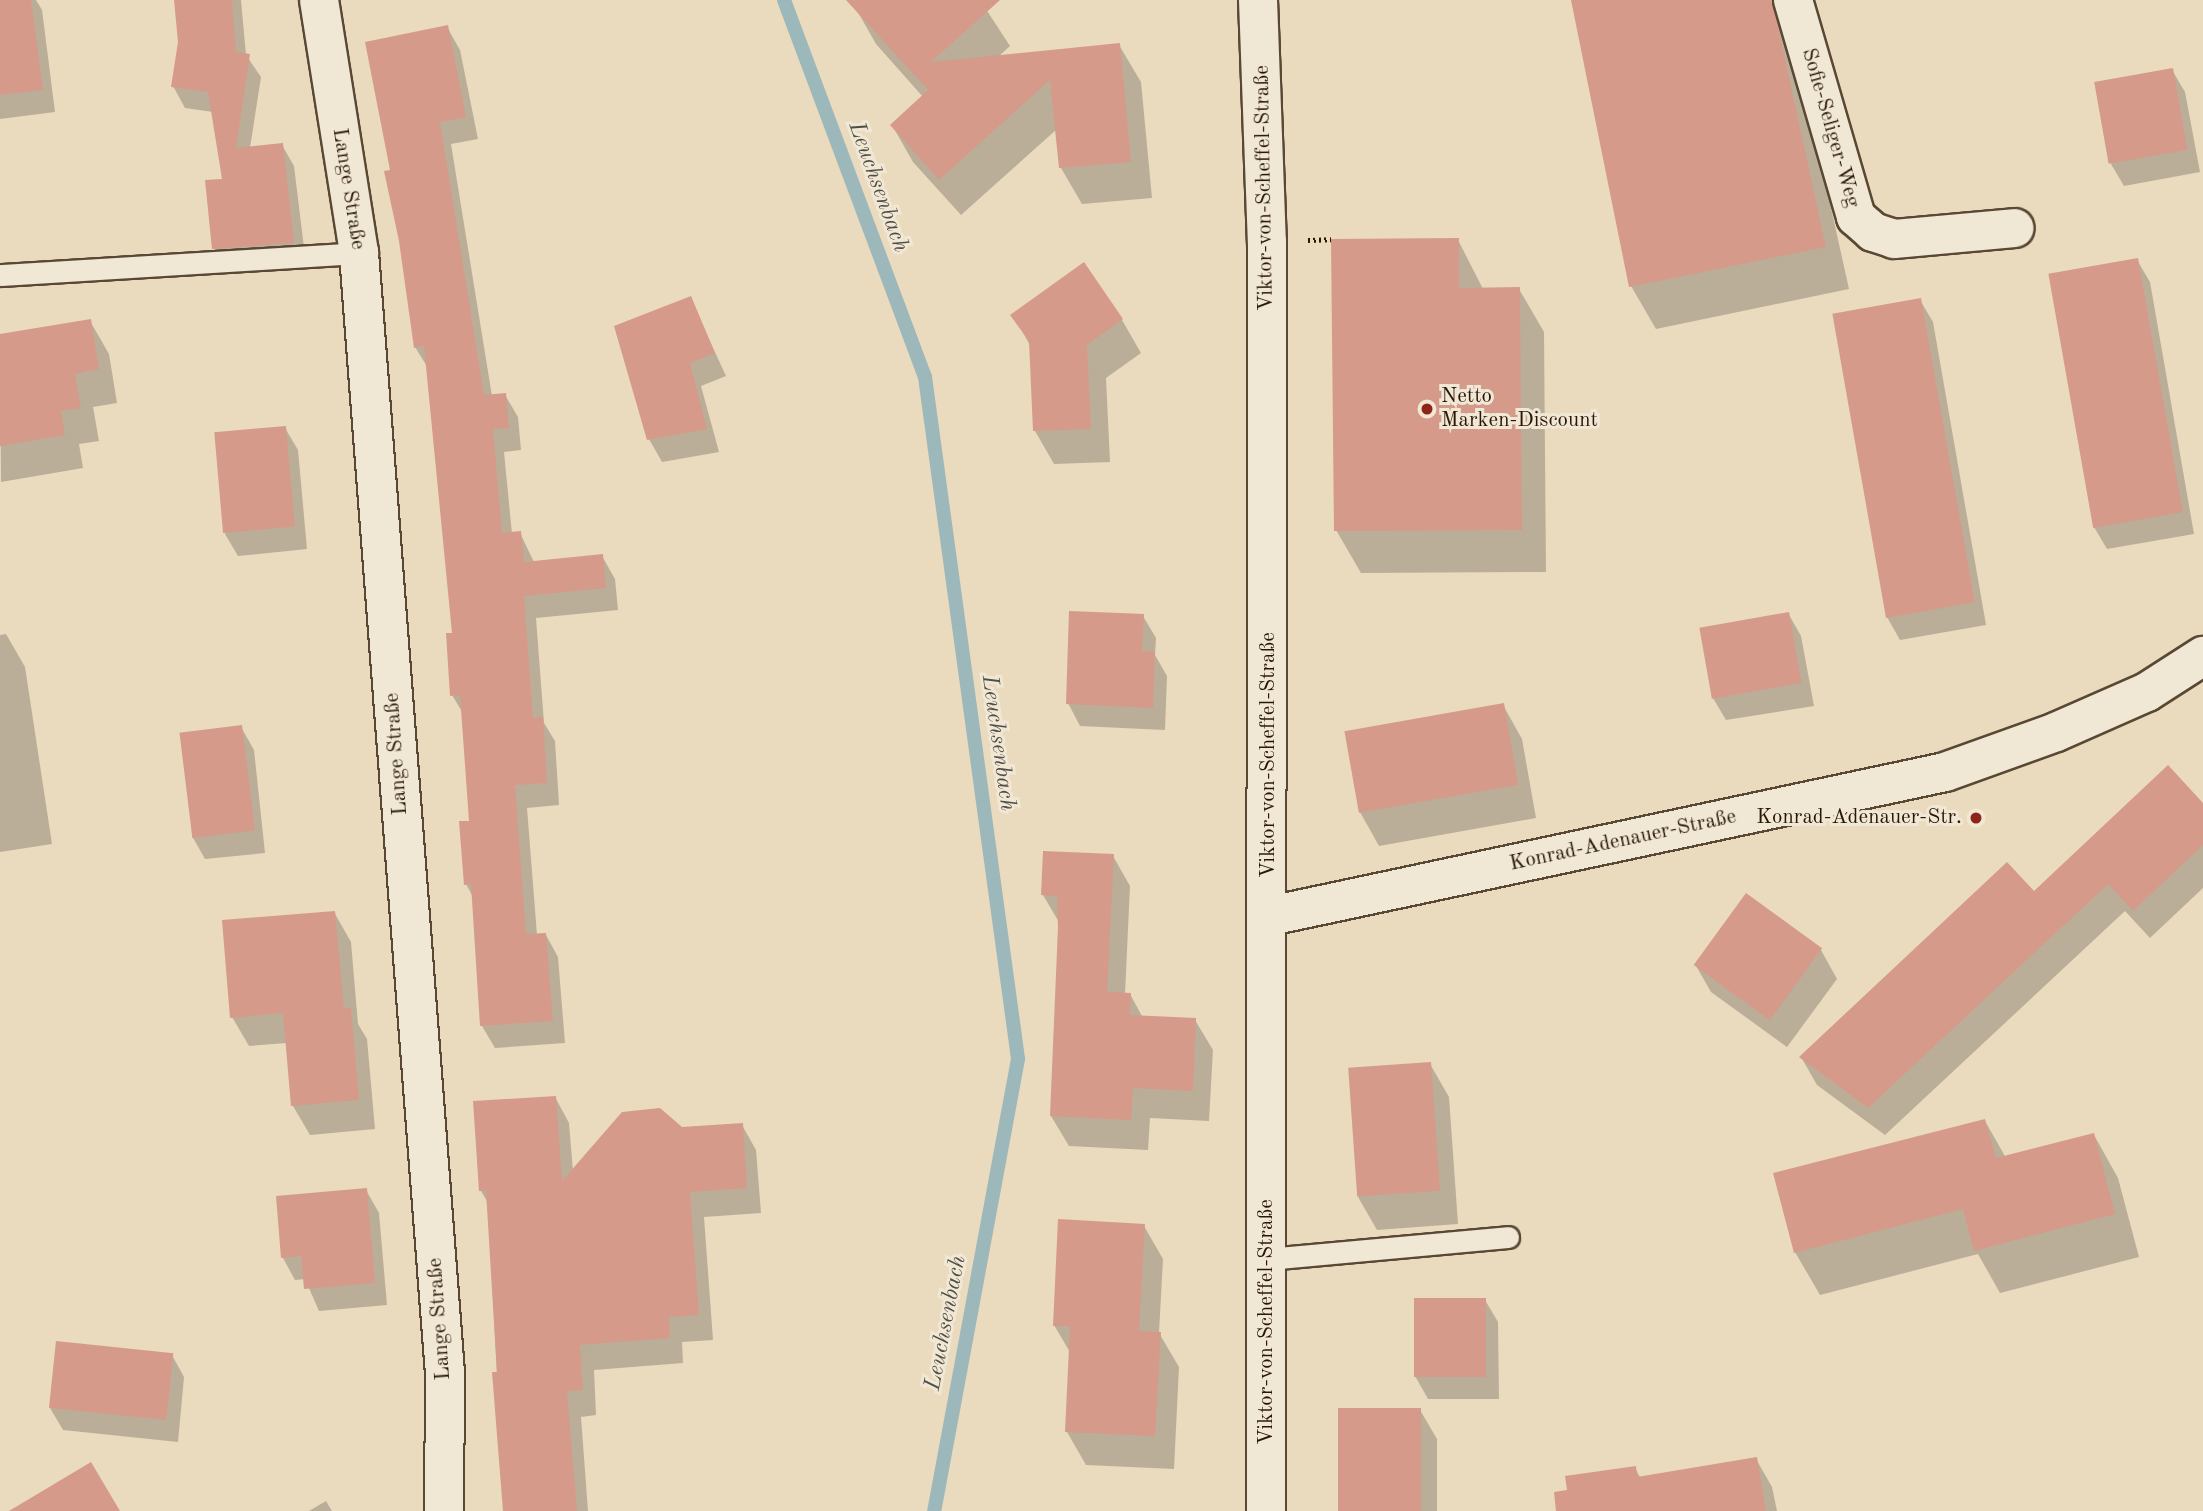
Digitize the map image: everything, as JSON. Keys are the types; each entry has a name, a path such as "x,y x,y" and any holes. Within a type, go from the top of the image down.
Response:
{"street":[{"name":"Lange Straße","path":"319,0 359,253 445,1374 444,1511"},
{"name":"Viktor-von-Scheffel-Straße","path":"1258,0 1267,256 1269,916 1266,1511"},
{"name":"Sofie-Seliger-Weg","path":"1793,0 1856,217 1873,232 1894,239 2015,228"},
{"name":"Konrad-Adenauer-Straße","path":"1269,916 1945,772 2056,732 2147,692 2203,656"}],"lane":[{"path":"0,275 359,253"},
{"path":"1267,1259 1508,1237"}],"building":[{"path":"0,0 31,0 43,90 0,95"},
{"path":"174,0 232,0 236,52 250,54 236,148 283,143 294,243 212,249 205,180 222,179 208,92 171,87 178,42"},
{"path":"846,0 1000,0 931,62 1120,43 1131,162 1059,168 1050,80 939,180 890,125 928,90"},
{"path":"1571,0 1772,0 1826,247 1629,287"},
{"path":"448,25 466,117 440,122 484,395 506,393 509,428 493,429 502,533 521,531 524,562 603,554 606,588 524,596 533,718 543,717 547,783 515,785 526,934 546,933 553,1021 480,1026 471,884 464,885 459,821 469,821 460,695 450,696 446,633 452,633 424,346 414,348 399,241 384,171 390,170 365,42"},
{"path":"2173,68 2187,150 2109,164 2094,82"},
{"name":"Netto Marken-Discount","path":"1459,238 1459,288 1520,287 1522,530 1334,531 1331,239"},
{"path":"2138,258 2183,512 2093,528 2048,274"},
{"path":"1084,262 1123,319 1087,345 1091,429 1033,431 1029,341 1010,315"},
{"path":"691,296 715,353 690,363 707,429 647,440 614,326"},
{"path":"1921,298 1975,602 1886,618 1832,314"},
{"path":"91,319 99,369 75,374 81,408 61,411 65,435 0,446 0,334"},
{"path":"286,426 295,527 223,533 214,432"},
{"path":"1069,611 1144,614 1142,651 1155,652 1153,708 1066,704"},
{"path":"1789,612 1802,683 1712,699 1699,628"},
{"path":"1504,703 1518,785 1359,813 1344,731"},
{"path":"242,725 255,830 192,838 179,733"},
{"path":"2168,765 2203,803 2203,845 2133,911 2108,884 1868,1108 1799,1057 2007,862 2034,891"},
{"path":"1043,851 1114,854 1107,992 1131,993 1130,1015 1196,1018 1193,1091 1133,1088 1131,1120 1050,1116 1058,927 1057,896 1041,895"},
{"path":"1746,893 1822,948 1770,1020 1694,965"},
{"path":"335,911 344,1008 351,1008 359,1100 291,1106 283,1013 230,1018 222,920"},
{"path":"1431,1062 1440,1191 1357,1196 1348,1068"},
{"path":"556,1096 562,1181 622,1112 660,1108 682,1127 743,1123 747,1188 690,1192 699,1315 669,1317 670,1338 580,1345 583,1390 567,1391 577,1511 503,1511 492,1372 497,1372 486,1191 479,1191 473,1101"},
{"path":"1985,1119 1996,1158 2094,1133 2115,1214 1974,1251 1963,1209 1794,1253 1773,1173"},
{"path":"367,1188 375,1283 304,1289 301,1256 281,1258 276,1196"},
{"path":"1058,1219 1145,1224 1139,1331 1161,1332 1155,1436 1065,1432 1070,1326 1053,1326"},
{"path":"1414,1298 1486,1298 1486,1377 1414,1377"},
{"path":"56,1341 173,1353 166,1420 49,1408"},
{"path":"1338,1408 1421,1408 1421,1511 1338,1511"},
{"path":"1757,1457 1766,1511 1556,1511 1554,1492 1567,1490 1565,1476 1636,1466 1637,1477"},
{"path":"91,1462 120,1511 9,1511"}],"waterway":[{"name":"Leuchsenbach","path":"784,0 925,377 1018,1059 934,1511"}],"place":[{"name":"Netto Marken-Discount","path":"1427,409"},
{"name":"Konrad-Adenauer-Str.","path":"1976,818"}]}
